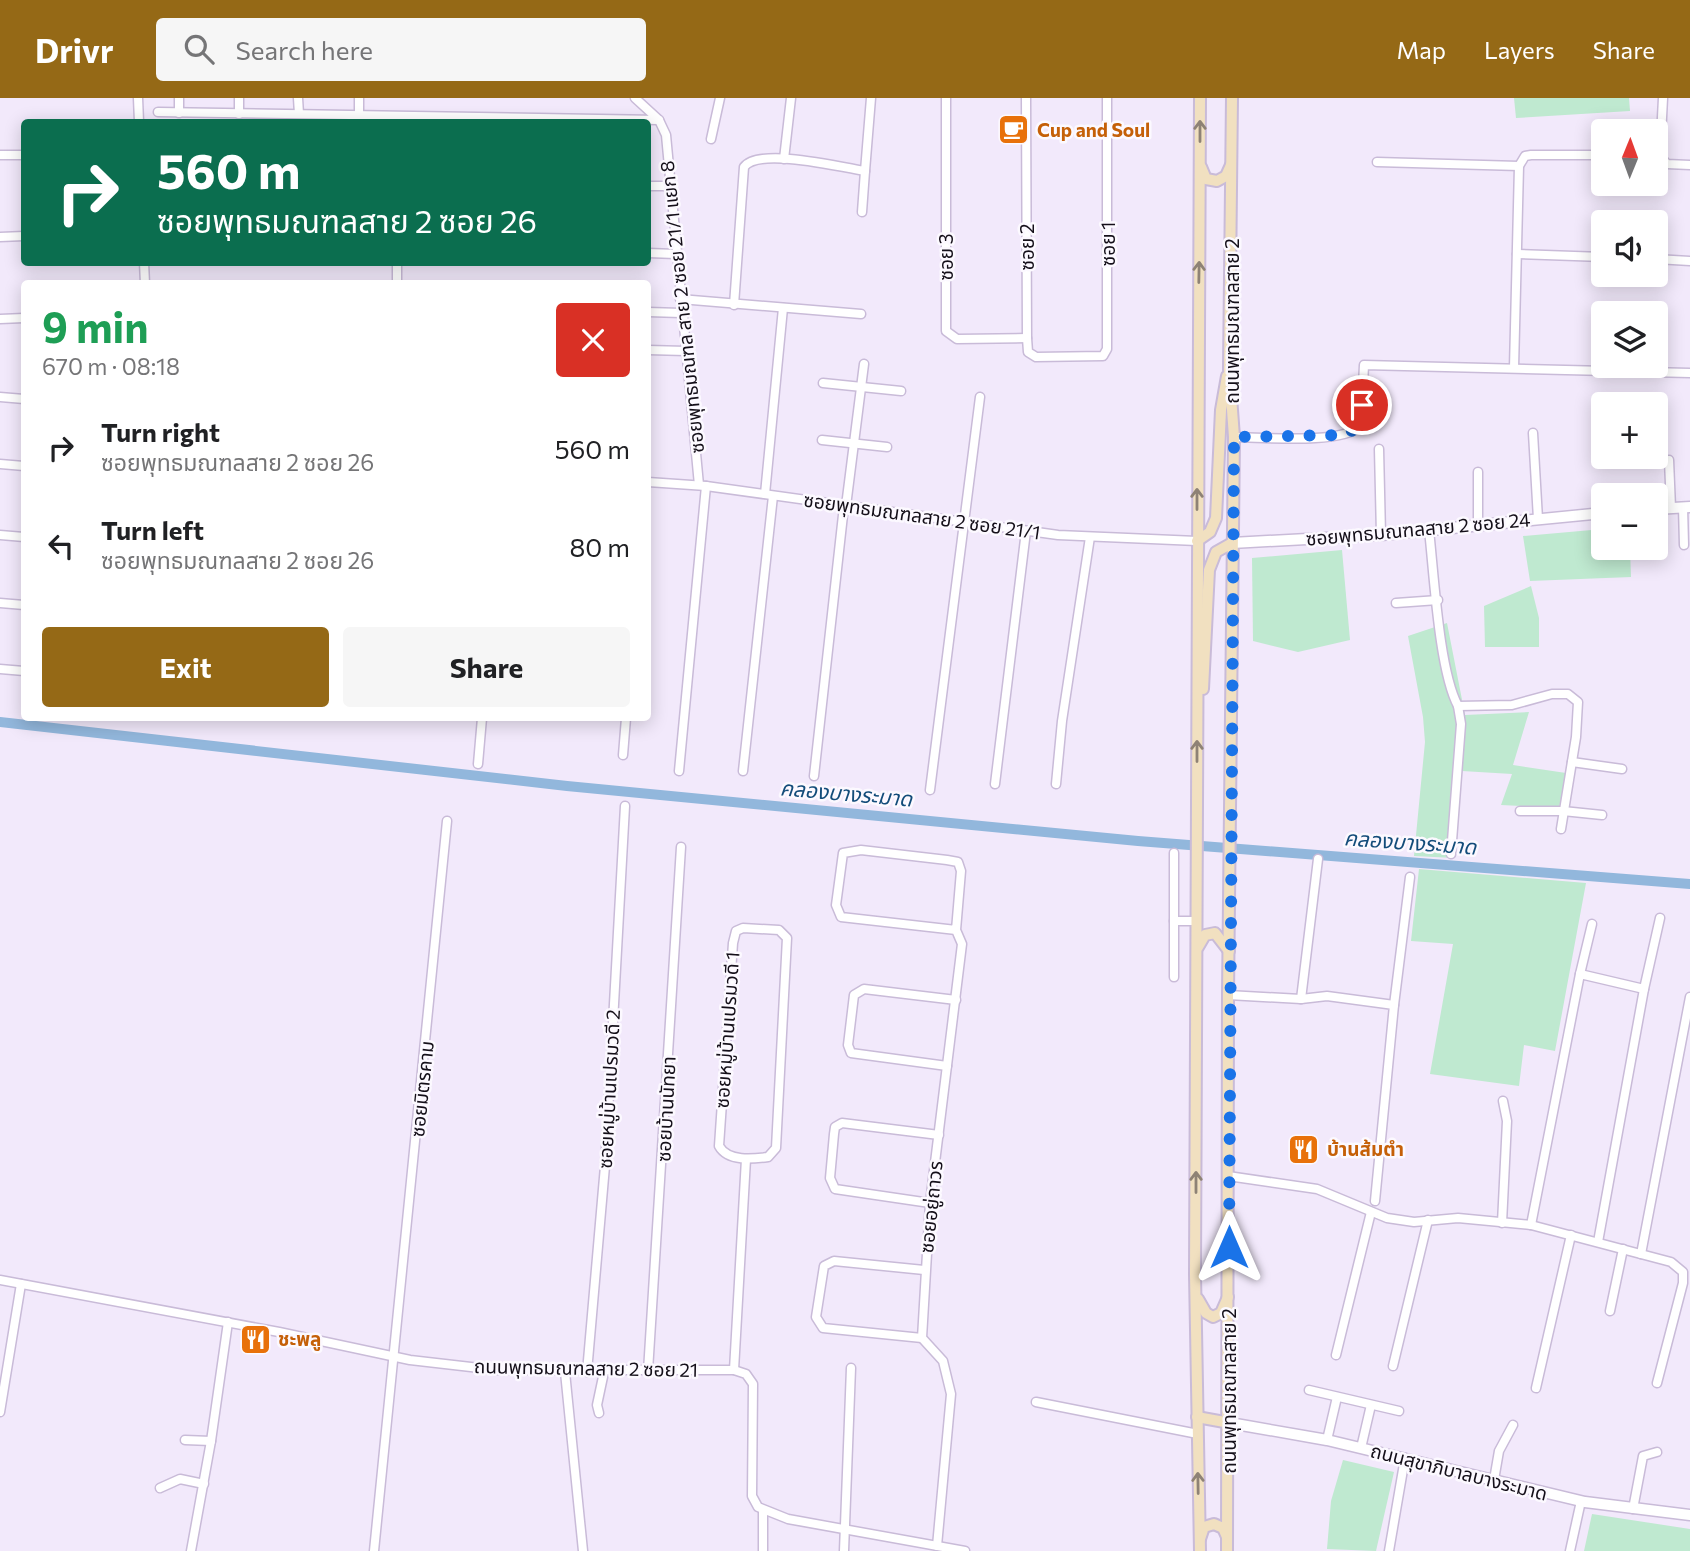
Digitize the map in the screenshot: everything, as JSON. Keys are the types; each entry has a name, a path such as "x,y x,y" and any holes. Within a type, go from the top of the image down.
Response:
{"main road":[{"name":"ถนนพุทธมณฑลสาย 2","path":"1200,98 1196,1296 1200,1546"},
{"name":"ถนนพุทธมณฑลสาย 2","path":"1227,1551 1230,1423 1228,995 1234,437 1229,369 1232,98"},
{"path":"1200,164 1206,178 1217,181 1226,176 1233,161"},
{"path":"1197,541 1210,532 1216,519 1220,410 1229,369"},
{"path":"1197,705 1204,686 1209,570 1216,552 1232,543"},
{"path":"1197,949 1205,936 1215,933 1229,951"},
{"path":"1196,1296 1206,1313 1213,1317 1221,1313 1230,1294"},
{"path":"1197,1416 1230,1423"},
{"path":"1200,1546 1202,1531 1209,1524 1219,1524 1227,1537"}],"street":[{"path":"138,98 139,119"},
{"path":"179,98 179,113"},
{"path":"239,98 239,114"},
{"path":"299,98 299,114"},
{"path":"359,98 359,115"},
{"path":"635,98 659,120"},
{"path":"711,139 720,98"},
{"path":"784,159 791,98"},
{"path":"862,212 871,98"},
{"name":"ซอย 3","path":"946,98 946,331 957,340 1027,338"},
{"name":"ซอย 2","path":"1027,98 1027,338"},
{"name":"ซอย 1","path":"1027,338 1028,352 1032,356 1103,355 1107,349 1108,98"},
{"path":"1663,98 1660,156 1667,164 1690,165"},
{"path":"158,112 359,115 398,119"},
{"path":"651,120 659,120"},
{"name":"ซอยพุทธมณฑล สาย 2 ซอย 21/1 แยก 8","path":"659,120 666,135 681,313 703,485 679,771"},
{"path":"0,155 21,155"},
{"path":"1514,368 1519,166 1525,156 1531,155 1591,155"},
{"path":"734,304 744,167 749,160 784,159 865,171"},
{"path":"1377,162 1519,166"},
{"path":"651,186 670,186"},
{"path":"0,237 21,236"},
{"path":"651,253 676,254"},
{"path":"1517,254 1591,257"},
{"path":"1668,260 1690,261"},
{"path":"680,299 861,314"},
{"path":"743,771 769,495 783,308"},
{"path":"651,312 681,313"},
{"path":"0,319 21,318"},
{"path":"651,350 686,351"},
{"path":"814,776 864,364"},
{"path":"1234,437 1328,436 1356,430 1361,426 1364,365 1690,373"},
{"path":"823,383 901,391"},
{"path":"0,397 21,399"},
{"path":"930,790 980,397"},
{"path":"1533,433 1538,519"},
{"path":"822,440 887,447"},
{"path":"1379,449 1381,535"},
{"path":"1669,460 1671,508"},
{"path":"0,464 21,466"},
{"path":"1478,472 1478,525"},
{"name":"ซอยพุทธมณฑลสาย 2 ซอย 21/1","path":"651,482 703,485 1026,531 1090,537 1197,541"},
{"path":"1668,508 1686,507 1684,545"},
{"name":"ซอยพุทธมณฑลสาย 2 ซอย 24","path":"1232,543 1381,535 1591,514"},
{"path":"1429,530 1451,692 1458,706 1461,724 1451,854"},
{"path":"995,784 1026,531"},
{"path":"0,535 21,537"},
{"path":"1056,785 1062,721 1090,537"},
{"path":"1396,603 1437,600"},
{"path":"0,603 21,605"},
{"path":"0,669 21,671"},
{"path":"1458,706 1513,705 1552,694 1574,696 1578,702 1572,762 1560,829"},
{"path":"478,764 482,721"},
{"path":"623,755 626,721"},
{"path":"1572,762 1622,769"},
{"name":"ซอยหมู่บ้านเปรมวดี 2","path":"587,1371 605,1166 625,806"},
{"path":"1520,811 1602,815"},
{"name":"ซอยมิตรคาม","path":"374,1551 396,1357 447,821"},
{"name":"ซอยบ้านนัทยา","path":"648,1371 681,847"},
{"name":"ซอยอยู่ถาวร","path":"922,1338 930,1203 962,943 956,930 961,872 958,862 847,850 841,858 836,910 841,917 956,930"},
{"path":"1174,853 1174,977"},
{"path":"1301,999 1318,859"},
{"path":"1375,1201 1394,1005 1410,877"},
{"path":"1598,1242 1644,989 1660,918"},
{"path":"1174,921 1197,921"},
{"path":"1531,1225 1592,925"},
{"name":"ซอยหมู่บ้านเปรมวดี 1","path":"743,928 779,930 785,934 787,943 776,1147 768,1157 746,1159 727,1154 719,1146 733,943 736,931 743,928"},
{"path":"1580,974 1644,989"},
{"path":"947,1066 851,1053 848,1045 854,995 864,989 956,1000"},
{"path":"1228,995 1301,999 1327,996 1394,1005"},
{"path":"1641,1254 1690,997"},
{"path":"1502,1223 1507,1121 1503,1101"},
{"path":"930,1203 835,1189 830,1178 834,1134 835,1127 842,1123 939,1135"},
{"path":"746,1159 734,1370 746,1374 753,1384 752,1496 763,1510 788,1519 965,1551"},
{"path":"1228,1176 1317,1189 1371,1212 1414,1222 1458,1218 1531,1225 1671,1262 1683,1272 1657,1383"},
{"path":"1336,1355 1371,1212"},
{"path":"1393,1366 1428,1220"},
{"path":"1536,1388 1571,1235"},
{"path":"1611,1311 1623,1249"},
{"path":"924,1270 834,1261 828,1263 824,1266 816,1320 823,1328 922,1338 943,1361 951,1394 937,1546"},
{"name":"ถนนพุทธมณฑลสาย 2 ซอย 21","path":"0,1280 228,1322 396,1357 497,1370 734,1370"},
{"path":"0,1412 21,1284"},
{"path":"191,1551 211,1441 228,1322"},
{"path":"844,1551 850,1368"},
{"path":"565,1372 583,1551"},
{"path":"600,1413 597,1405 604,1372"},
{"path":"1309,1391 1398,1410"},
{"path":"1327,1440 1337,1398"},
{"path":"1036,1402 1198,1434"},
{"path":"1361,1448 1371,1405"},
{"name":"ถนนสุขาภิบาลบางระมาด","path":"1230,1423 1327,1440 1581,1501 1690,1515"},
{"path":"1493,1480 1499,1451 1513,1425"},
{"path":"185,1440 211,1441"},
{"path":"1633,1509 1643,1456 1657,1452"},
{"path":"1386,1549 1405,1458"},
{"path":"160,1488 180,1479 204,1484"},
{"path":"1570,1551 1581,1501"},
{"path":"763,1510 763,1551"}],"green space":[{"path":"1514,98 1629,98 1630,111 1516,118"},
{"path":"1591,530 1591,560 1630,560 1631,577 1530,581 1523,536"},
{"path":"1342,550 1350,640 1298,652 1253,641 1252,558"},
{"path":"1531,586 1539,618 1539,647 1485,647 1484,606"},
{"path":"1447,623 1465,715 1529,712 1513,765 1566,773 1559,808 1501,805 1512,774 1462,771 1454,858 1414,856 1425,742 1408,636"},
{"path":"1419,869 1586,883 1555,1051 1524,1045 1519,1086 1430,1074 1453,944 1411,941"},
{"path":"1343,1460 1394,1472 1376,1551 1327,1549 1331,1501"},
{"path":"1592,1514 1690,1529 1690,1551 1584,1551"}],"waterway":[{"name":"คลองบางระมาด","path":"0,722 567,786 1138,841 1690,884"}],"place":[{"name":"Cup and Soul","path":"1014,130"},
{"name":"บ้านส้มตำ","path":"1304,1149"},
{"name":"ชะพลู","path":"255,1339"}],"route":[{"path":"1229,1247 1228,995 1234,437 1343,435 1361,426 1362,405"}]}
